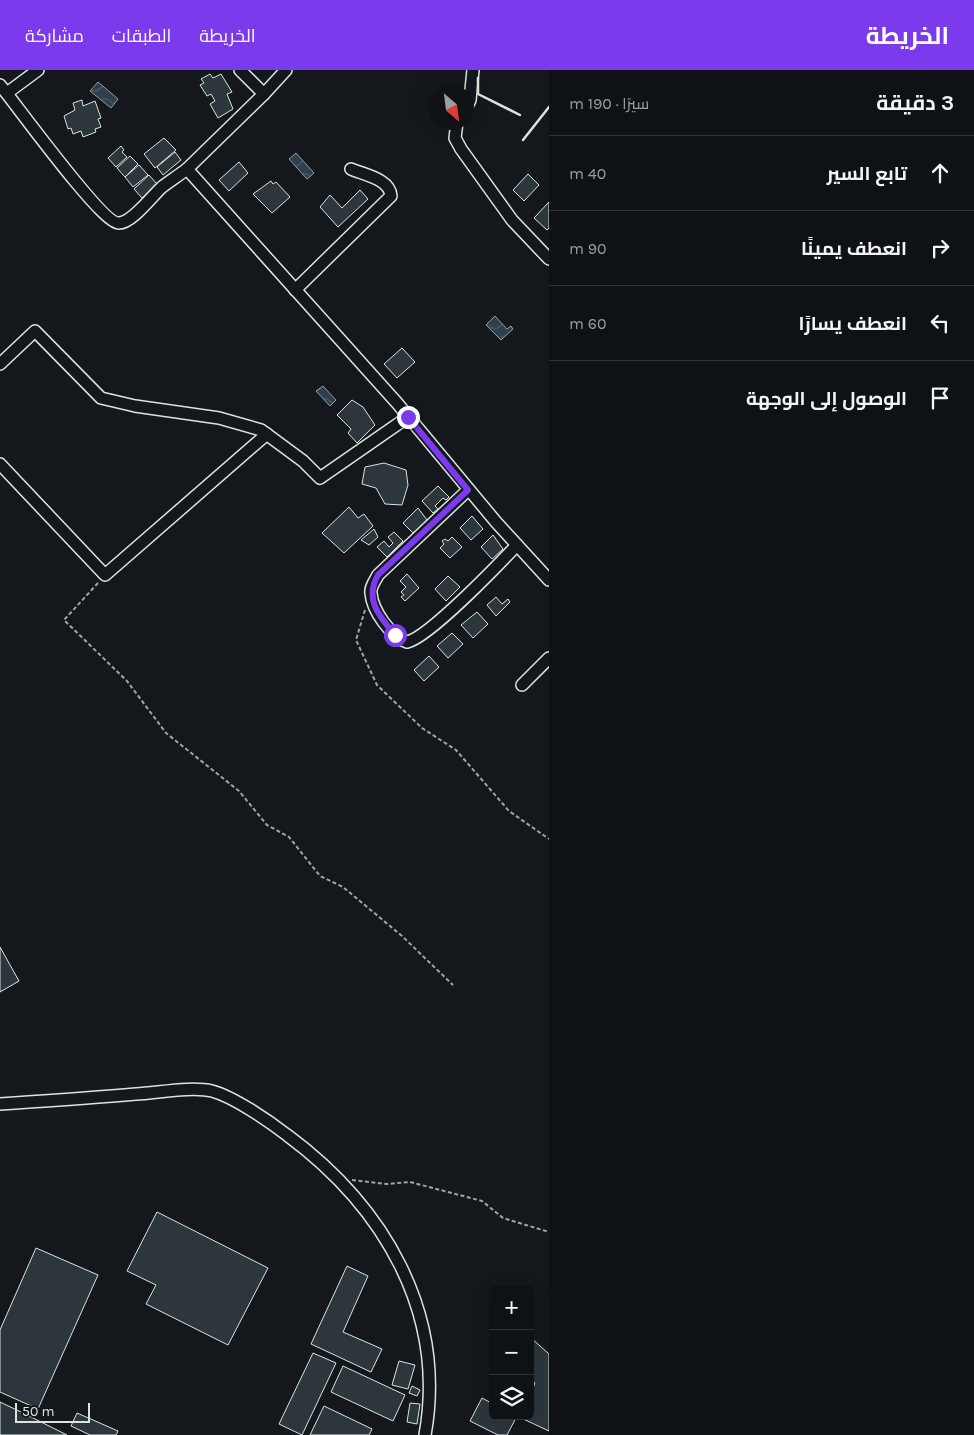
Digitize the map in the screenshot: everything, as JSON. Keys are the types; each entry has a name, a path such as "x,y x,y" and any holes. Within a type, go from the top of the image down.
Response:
{"street":[{"path":"38,70 4,89 107,218 119,223 130,218 161,188 187,169 286,70"},
{"path":"240,70 264,94"},
{"path":"472,85 473,70"},
{"path":"456,130 455,138 461,149 512,220 549,259"},
{"path":"187,169 408,417 468,490 549,580"},
{"path":"295,290 391,196 388,187 380,180 351,170"},
{"path":"0,364 35,331 101,398 135,406 219,418 261,430 303,461 320,478 408,417"},
{"path":"0,464 105,575 267,434"},
{"path":"468,490 378,575 374,581 371,588 372,600 395,635 407,642 420,636 474,589 517,546"},
{"path":"522,684 549,658"},
{"path":"0,1104 167,1092 212,1091 278,1128 305,1148 338,1178 384,1234 397,1256 416,1303 428,1369 425,1435"}],"path":[{"path":"105,575 64,620 127,681 166,733 239,792 267,824 289,837 320,876 343,887 402,936 454,984"},
{"path":"366,605 356,640 377,684 422,728 456,750 509,811 549,840"},
{"path":"338,1178 387,1184 410,1182 482,1201 503,1218 549,1232"}],"water":[{"path":"98,82 118,99 111,108 90,91"},
{"path":"296,153 314,173 307,179 289,159"},
{"path":"495,316 507,329 511,326 513,329 501,340 486,325"},
{"path":"323,386 336,400 330,406 316,391"}],"building":[{"path":"210,74 213,78 221,74 232,92 227,94 233,109 218,118 210,104 215,101 211,94 207,96 200,85 204,83 201,79"},
{"path":"82,100 83,106 95,101 101,118 98,119 101,127 95,129 96,132 83,137 81,131 73,134 71,128 68,129 64,116 75,110 73,103"},
{"path":"164,138 176,150 155,168 144,154"},
{"path":"121,146 124,150 122,152 127,157 116,167 108,158"},
{"path":"175,152 181,160 163,175 157,167"},
{"path":"130,156 138,164 125,177 117,168"},
{"path":"239,162 248,173 229,191 219,180"},
{"path":"139,165 148,175 133,187 125,177"},
{"path":"528,174 539,185 524,201 513,190"},
{"path":"149,175 157,184 142,198 134,189"},
{"path":"271,181 273,184 276,182 290,197 272,213 253,194"},
{"path":"360,190 368,199 338,227 320,207 330,195 342,208"},
{"path":"549,202 549,228 547,230 534,218"},
{"path":"402,348 415,362 397,378 384,364"},
{"path":"352,400 363,407 375,425 357,443 348,433 351,429 337,415"},
{"path":"384,463 406,470 408,485 402,505 385,504 376,488 362,484 365,467"},
{"path":"438,486 449,497 446,500 443,498 435,506 438,509 433,513 422,501"},
{"path":"349,507 358,518 364,514 373,526 344,553 322,533"},
{"path":"418,508 427,520 414,534 403,523"},
{"path":"472,516 483,529 471,540 460,528"},
{"path":"374,529 378,537 369,545 361,540"},
{"path":"394,532 403,541 387,557 377,547 384,541 389,547 393,543 388,537"},
{"path":"493,535 503,549 492,559 481,547"},
{"path":"452,537 462,547 450,558 440,548 444,544 442,541 445,539 448,541"},
{"path":"407,574 419,588 405,601 401,597 404,595 401,592 406,587 400,581"},
{"path":"448,576 460,587 446,601 435,589"},
{"path":"496,597 502,604 508,599 510,602 496,616 487,605"},
{"path":"477,612 488,624 473,638 461,625"},
{"path":"452,633 463,644 448,658 437,646"},
{"path":"429,656 439,667 424,681 414,670"},
{"path":"0,947 19,981 0,992"},
{"path":"157,1212 268,1268 228,1345 146,1304 156,1285 127,1271"},
{"path":"36,1248 98,1275 38,1409 0,1392 0,1330"},
{"path":"347,1266 368,1276 343,1332 382,1349 371,1372 311,1344"},
{"path":"534,1341 549,1354 549,1431 525,1420 534,1420"},
{"path":"313,1353 336,1363 302,1435 279,1424"},
{"path":"399,1361 415,1365 408,1389 392,1385"},
{"path":"343,1366 405,1395 393,1421 331,1392"},
{"path":"412,1386 420,1390 417,1396 409,1393"},
{"path":"482,1398 489,1402 489,1420 515,1420 507,1435 498,1435 470,1421"},
{"path":"0,1402 21,1412 67,1435 0,1435"},
{"path":"410,1403 420,1404 417,1424 407,1422"},
{"path":"324,1406 372,1429 369,1435 310,1435"},
{"path":"77,1413 118,1431 116,1435 90,1435 71,1426"}],"wall":[{"path":"478,78 478,94 520,115"},
{"path":"523,140 549,107"}],"route":[{"path":"395,635 378,612 372,600 371,588 374,581 378,575 468,490 408,417"}]}
